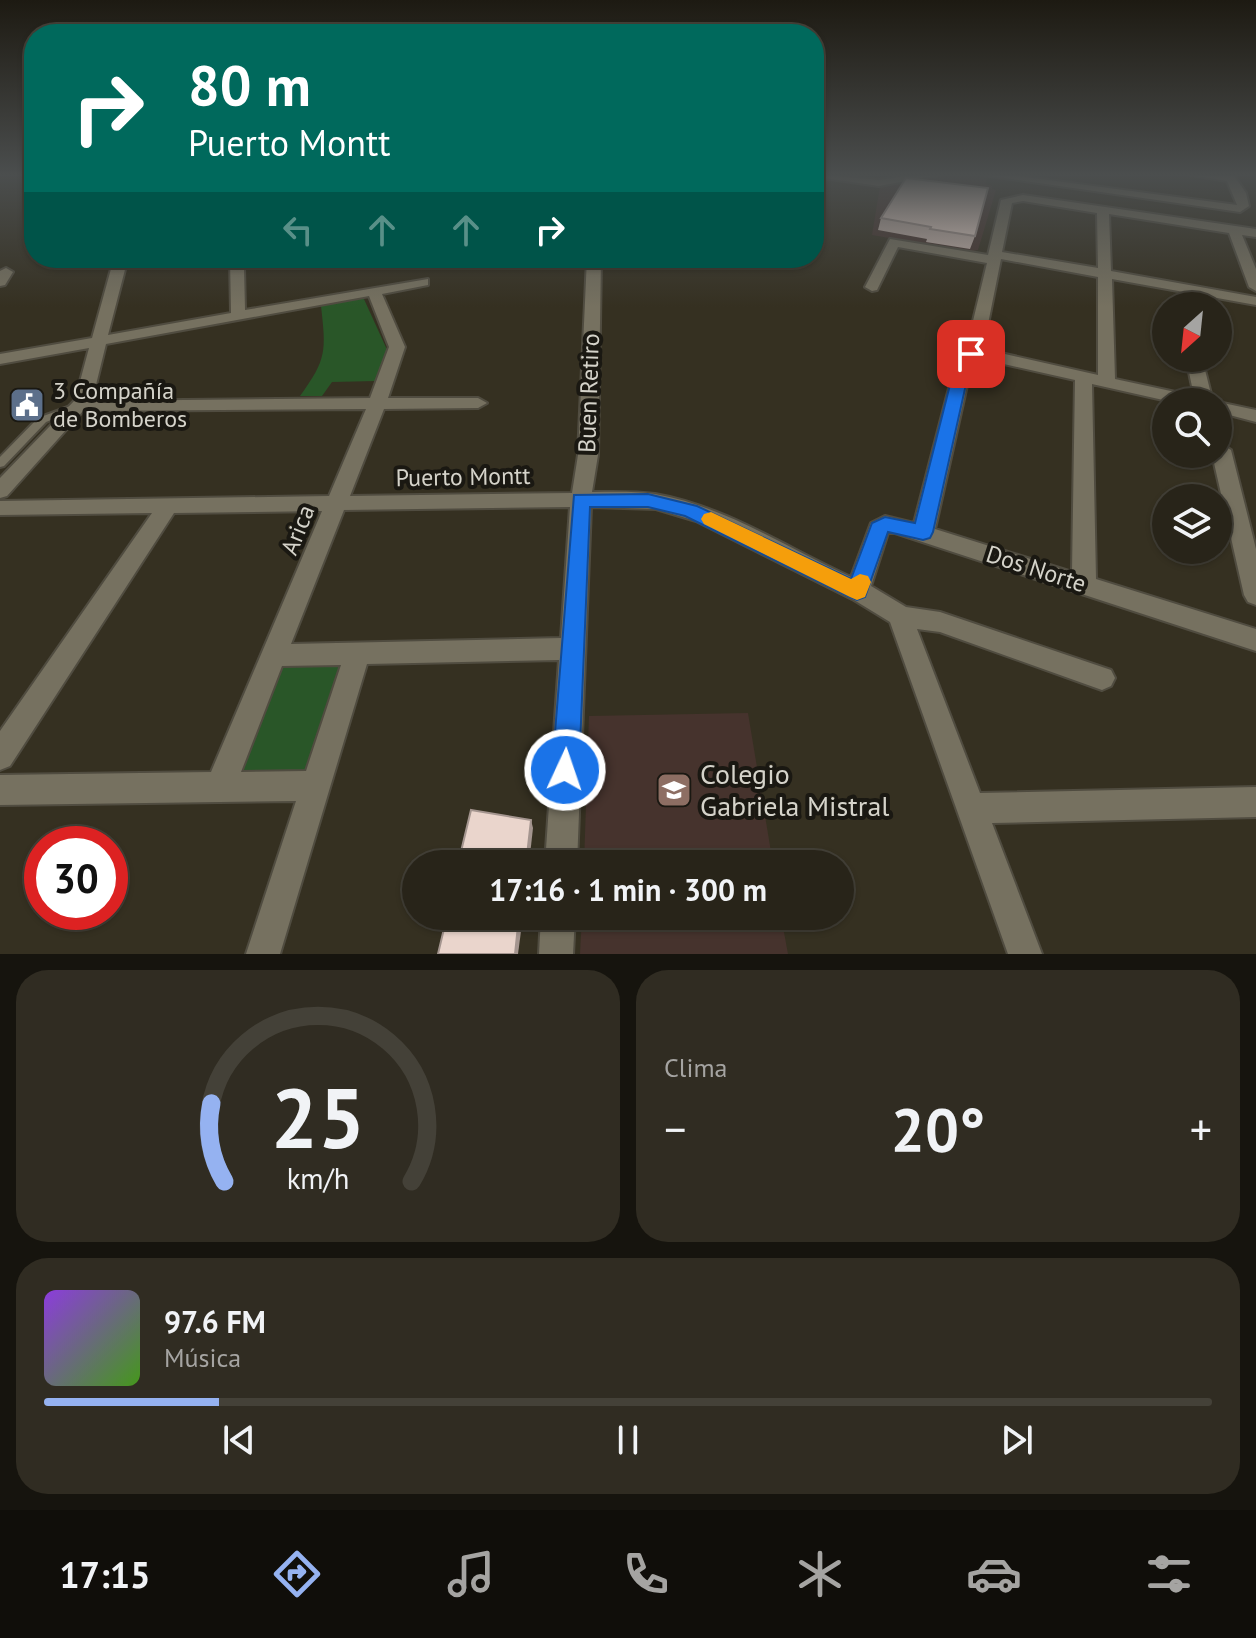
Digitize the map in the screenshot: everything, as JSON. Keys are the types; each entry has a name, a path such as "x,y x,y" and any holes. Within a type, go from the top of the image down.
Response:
{"street":[{"path":"923,532 964,361 974,352 1002,219"},
{"path":"1103,219 1107,382"},
{"path":"1159,219 1256,233"},
{"path":"1222,219 1256,287"},
{"path":"872,287 894,242 1106,274 1256,301"},
{"path":"0,491 6,466 80,406 118,268"},
{"path":"237,268 238,315"},
{"name":"Buen Retiro","path":"562,850 581,500 588,455 594,268"},
{"path":"0,359 423,282"},
{"path":"1178,287 1179,292"},
{"name":"Arica","path":"220,787 398,352 374,291"},
{"path":"974,352 1152,392"},
{"path":"1083,377 1084,584"},
{"path":"80,406 478,403"},
{"path":"1232,410 1256,416"},
{"path":"1225,468 1256,595"},
{"name":"Puerto Montt","path":"0,508 648,500 690,511 857,591 900,616"},
{"path":"0,756 167,507"},
{"name":"Dos Norte","path":"857,591 879,529 885,524 896,525 1256,640"},
{"path":"1025,954 900,616 940,622 1102,678"},
{"path":"275,655 572,649"},
{"path":"263,954 358,653"},
{"path":"0,790 316,786"},
{"path":"972,808 1256,802"},
{"path":"556,954 557,930"}],"shaded area":[{"path":"875,219 987,219 978,250 967,252 872,235"},
{"name":"Colegio Gabriela Mistral","path":"748,713 771,850 584,850 589,716"},
{"path":"581,930 784,930 788,954 580,954"}],"green space":[{"path":"363,297 389,354 376,381 332,382 322,396 300,396 320,363 324,344 321,306"},
{"path":"341,660 347,665 313,771 237,779 276,667 285,661"}],"building":[{"path":"884,219 980,219 975,236"},
{"path":"471,810 531,820 528,850 461,850"},
{"path":"444,930 518,930 515,954 438,954"}],"slow traffic":[{"path":"711,519 857,591 860,582"}],"place":[{"name":"3 Compañía de Bomberos","path":"27,405"},
{"name":"Colegio Gabriela Mistral","path":"674,790"}],"route":[{"path":"565,770 581,500 648,500 690,511 857,591 879,529 885,524 923,532 964,361 971,354"}]}
